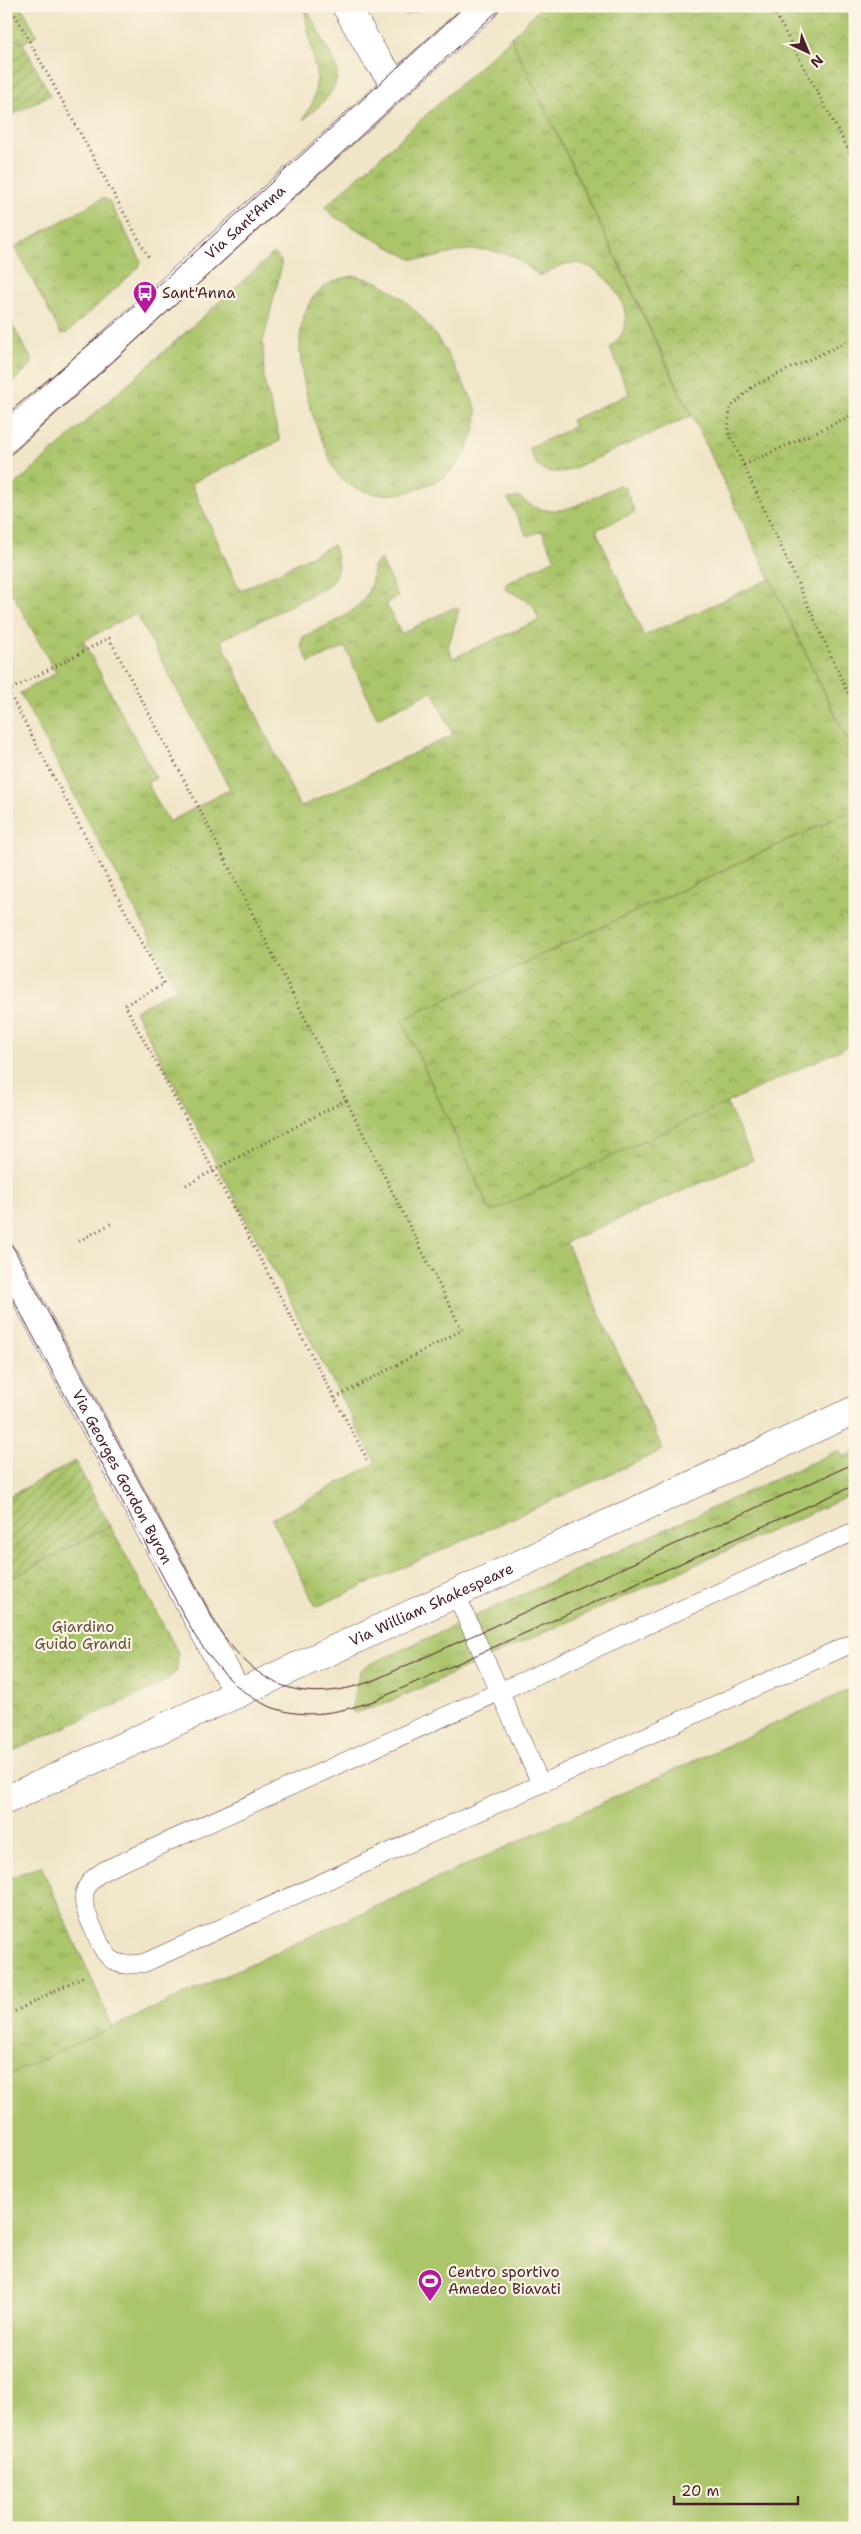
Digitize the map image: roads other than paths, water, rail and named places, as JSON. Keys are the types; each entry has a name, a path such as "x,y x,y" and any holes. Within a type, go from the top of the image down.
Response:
{"street":[{"path":"346,6 374,55 397,86"},
{"name":"Via Sant'Anna","path":"6,438 484,6"},
{"name":"Via Georges Gordon Byron","path":"6,1260 238,1694"},
{"name":"Via William Shakespeare","path":"6,1800 455,1592 855,1410"}],"lane":[{"path":"855,1531 105,1870 92,1878 85,1891 83,1906 102,1948 113,1961 126,1965 144,1963 540,1782 855,1642"},
{"path":"455,1592 540,1782"}],"tram line":[{"path":"6,415 148,295 465,6"},
{"path":"6,459 503,6"},
{"path":"6,1234 216,1625 248,1663 265,1677 283,1686 302,1691 323,1692 372,1681 855,1463"},
{"path":"6,1286 195,1636 232,1682 252,1697 272,1707 294,1713 318,1713 346,1709 376,1700 855,1485"}],"place":[{"name":"Sant'Anna","path":"145,314"},
{"name":"Centro sportivo Amedeo Biavati","path":"430,2302"}],"park label":[{"name":"Giardino Guido Grandi","path":"83,1636"}]}
